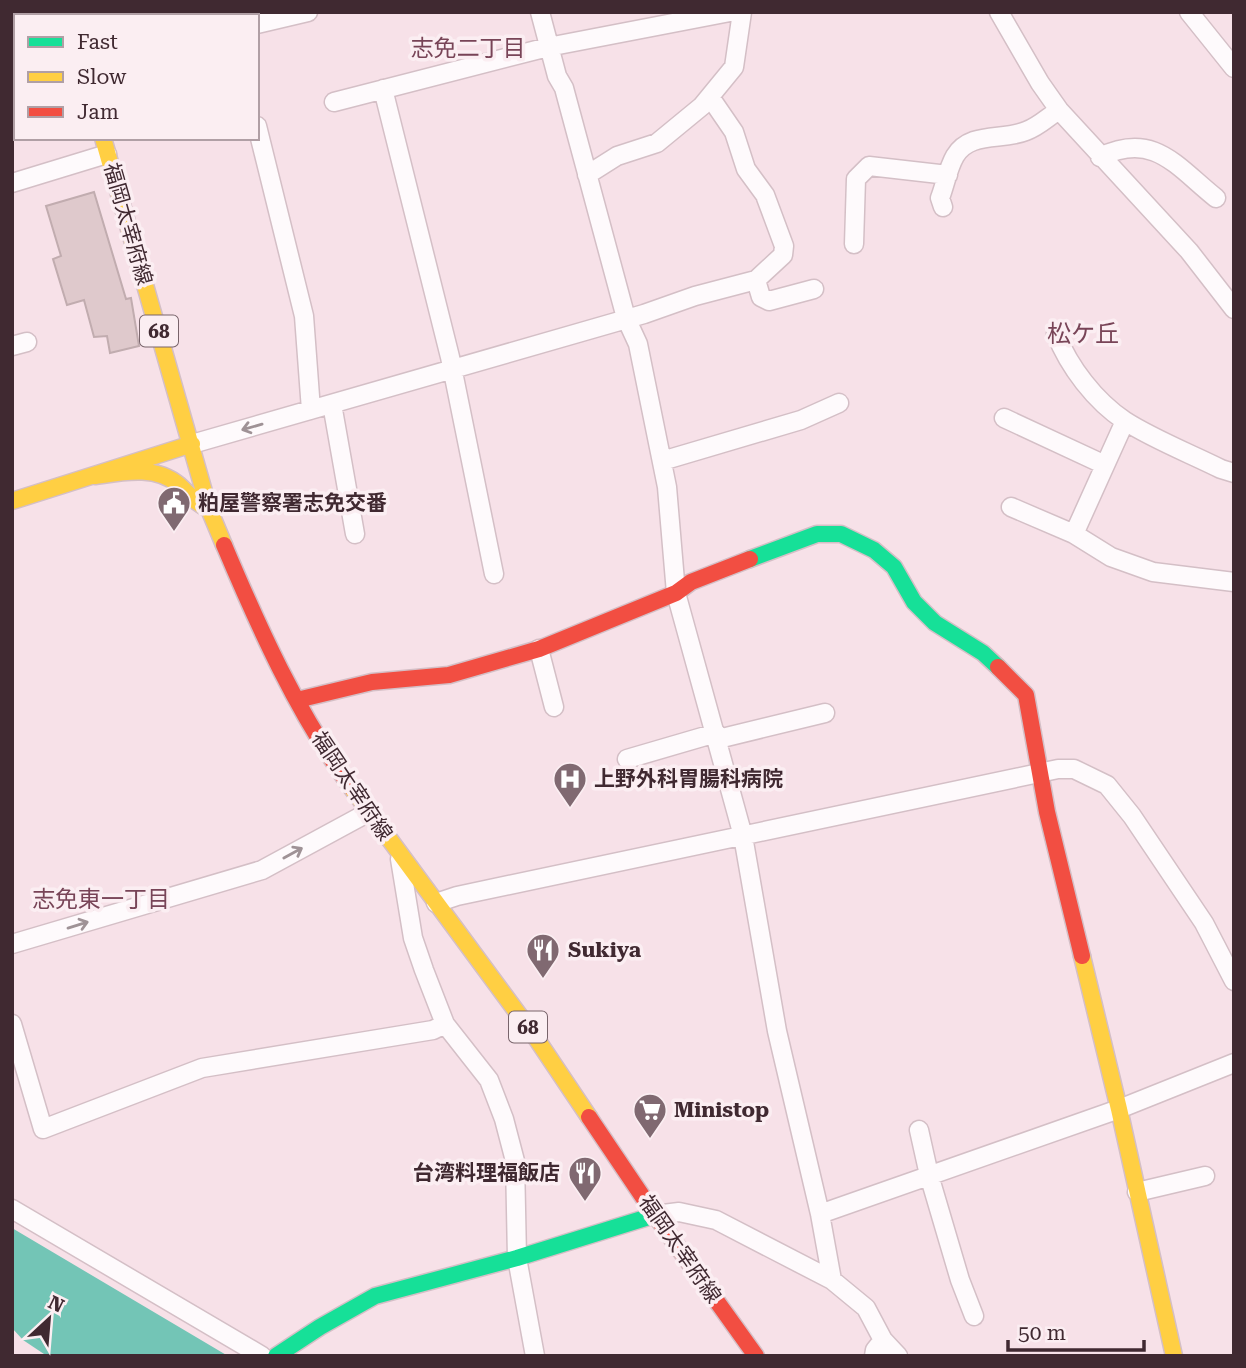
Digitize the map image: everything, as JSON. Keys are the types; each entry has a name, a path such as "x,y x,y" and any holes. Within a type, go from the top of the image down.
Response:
{"street":[{"path":"259,24 308,12"},
{"path":"541,12 548,47 557,76 564,88 626,318 638,344 667,487 676,593 743,836 777,1031 820,1214 832,1280"},
{"path":"334,102 548,47 730,12"},
{"path":"587,175 617,156 657,143 710,97 734,67 742,12"},
{"path":"999,12 1040,83 1059,110 1189,251 1234,309"},
{"path":"1189,12 1234,68"},
{"path":"383,89 451,369 494,574"},
{"path":"12,501 192,444 756,280 783,255 783,246 765,195 746,169 734,132 710,97"},
{"path":"943,207 940,198 955,157 964,146 976,139 1028,131 1059,110"},
{"path":"259,134 304,316 312,410"},
{"path":"12,183 105,146"},
{"name":"福岡太宰府線","path":"105,146 209,509 251,610 298,700 328,755 536,1038 655,1215 756,1356"},
{"path":"1100,157 1119,148 1143,147 1162,154 1216,198"},
{"path":"854,244 856,179 869,166 948,175"},
{"path":"756,280 761,297 769,301 814,289"},
{"path":"1056,334 1074,370 1096,395 1125,421 1222,470 1234,473"},
{"path":"662,461 800,420 839,403"},
{"path":"332,404 355,534"},
{"path":"1004,418 1105,465"},
{"path":"1074,534 1125,421"},
{"path":"95,476 145,471 173,480 201,507 209,509"},
{"path":"1011,507 1074,534 1111,557 1153,572 1234,582"},
{"path":"298,700 372,682 449,676 539,649 676,593 691,582 817,534 841,534 874,550 894,567 914,602 935,623 983,653 1026,695 1038,773 1119,1109 1174,1356"},
{"path":"539,649 554,707"},
{"path":"627,759 825,713"},
{"path":"436,903 457,896 1038,773 1074,769 1107,785 1132,816 1204,923 1234,981"},
{"path":"12,944 262,870 369,812"},
{"path":"399,855 413,938 445,1024 489,1080 515,1161 517,1258 535,1356"},
{"path":"12,1024 43,1129 202,1068 433,1030 445,1024"},
{"path":"820,1214 1119,1109 1234,1063"},
{"path":"919,1130 929,1175 960,1280 974,1315"},
{"path":"1137,1192 1205,1176"},
{"path":"12,1209 262,1356"},
{"path":"276,1356 320,1326 375,1296 517,1258 655,1215 679,1212 716,1220 832,1280 866,1308 883,1340 898,1356"},
{"path":"874,1356 883,1340"}],"shaded area":[{"path":"12,1228 228,1356 47,1356 23,1340 12,1328"}],"building":[{"path":"94,192 126,299 131,298 139,346 110,353 107,336 94,337 84,300 67,305 53,259 61,256 46,206"}],"traffic: fast":[{"path":"750,559 817,534 841,534 874,550 894,567 914,602 935,623 983,653 998,667"},
{"path":"276,1356 375,1296 517,1258 655,1215"}],"traffic: slow":[{"path":"104,140 209,509 224,545"},
{"path":"12,501 192,444"},
{"path":"95,476 150,472 170,479 196,502 209,509"},
{"path":"351,787 536,1038 589,1117"},
{"path":"1082,956 1174,1356"}],"traffic: jam":[{"path":"224,545 265,639 296,700 351,787"},
{"path":"297,700 372,682 449,675 539,649 676,593 691,582 750,559"},
{"path":"998,667 1026,695 1047,812 1082,956"},
{"path":"589,1117 756,1356"}],"place":[{"name":"粕屋警察署志免交番","path":"174,533"},
{"name":"上野外科胃腸科病院","path":"570,809"},
{"name":"Sukiya","path":"543,980"},
{"name":"Ministop","path":"650,1140"},
{"name":"台湾料理福飯店","path":"585,1203"}],"district":[{"name":"志免二丁目","path":"468,48"},
{"name":"松ケ丘","path":"1083,334"},
{"name":"志免東一丁目","path":"101,899"}]}
